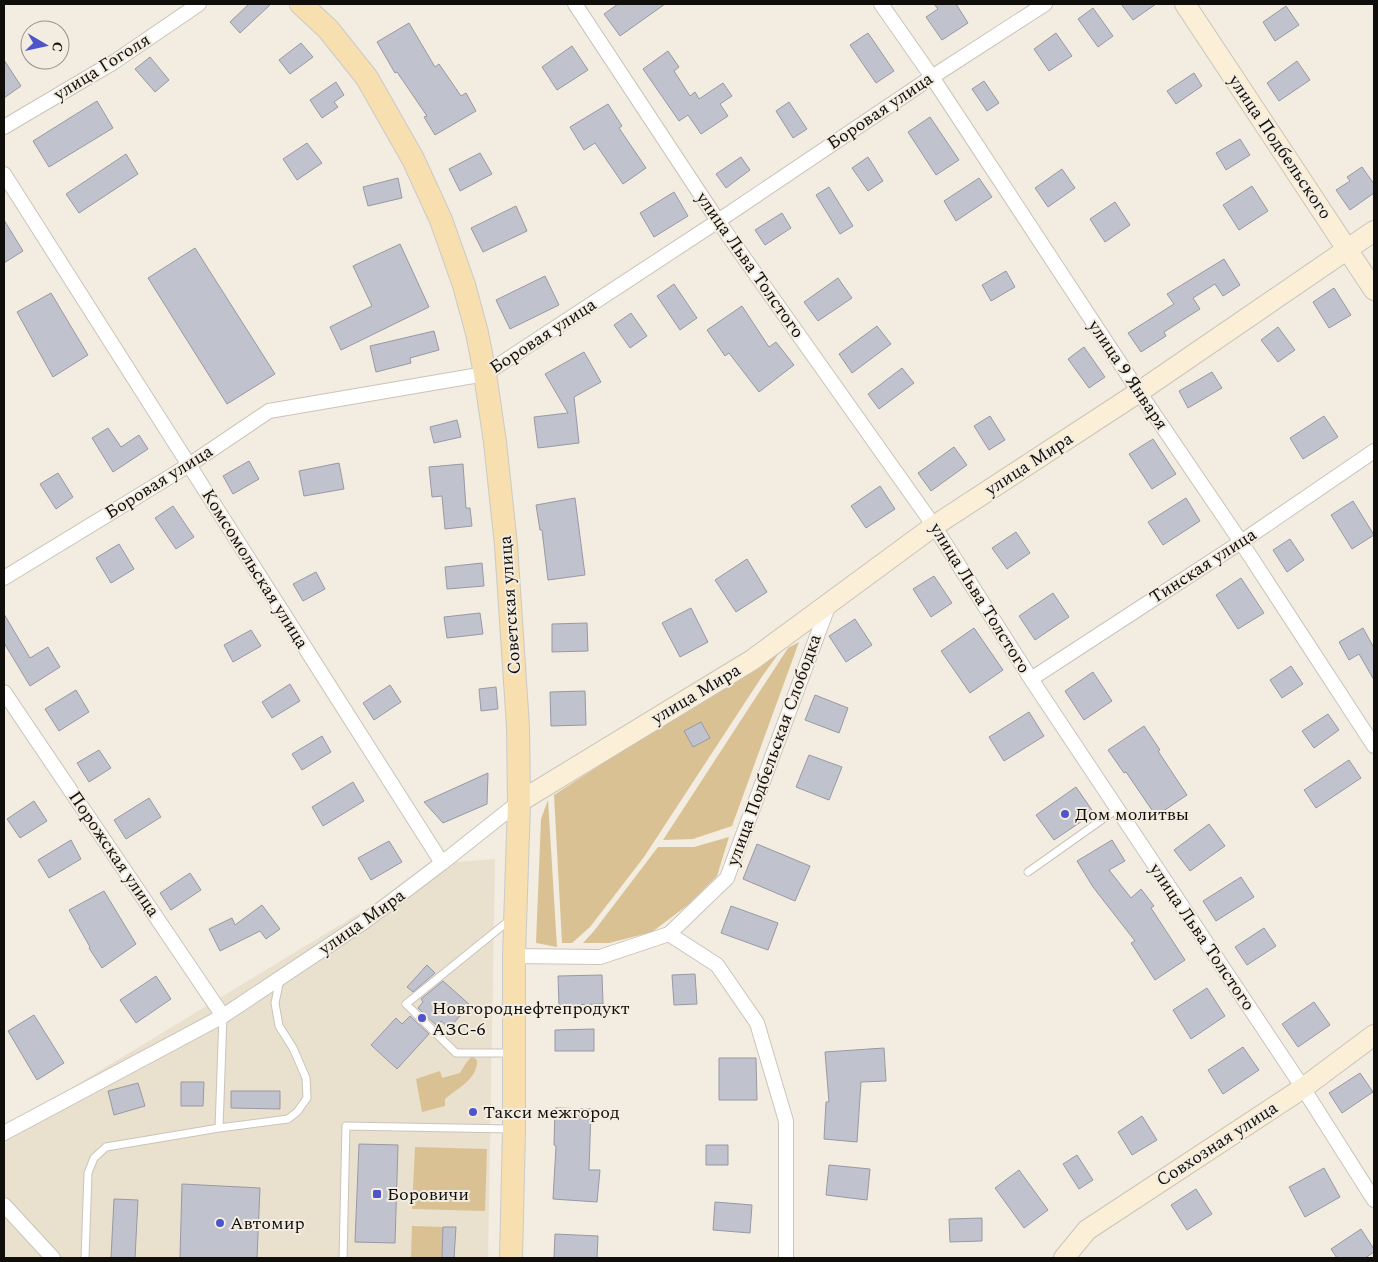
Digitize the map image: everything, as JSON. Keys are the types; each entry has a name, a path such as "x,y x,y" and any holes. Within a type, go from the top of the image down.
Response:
{"main road":[{"name":"Советская улица","path":"301,4 328,29 367,78 413,159 441,220 464,284 477,333 485,374 495,442 506,545 518,727 519,802 514,956 515,1054 511,1258"},
{"name":"улица Подбельского","path":"1185,4 1374,290"},
{"name":"улица Мира","path":"519,802 752,660 934,526 1139,392 1374,230"},
{"name":"Совхозная улица","path":"1064,1258 1087,1230 1303,1088 1374,1035"}],"street":[{"name":"улица Гоголя","path":"4,127 114,62 199,4"},
{"name":"улица Льва Толстого","path":"575,4 718,220 934,526 1031,679 1303,1088 1374,1200"},
{"name":"улица 9 Января","path":"881,4 932,76 1374,746"},
{"name":"Боровая улица","path":"4,578 189,465 269,411 485,374 932,76 1045,4"},
{"name":"Комсомольская улица","path":"4,174 442,864"},
{"name":"Тинская улица","path":"1031,679 1241,542 1374,451"},
{"name":"улица Подбельская Слободка","path":"669,934 727,878 829,603"},
{"name":"Порожская улица","path":"4,692 223,1016"},
{"name":"улица Мира","path":"4,1133 223,1016 364,922 442,864 519,802"},
{"path":"514,956 600,957 669,934 717,965 757,1023 786,1121 786,1258"},
{"path":"4,1205 53,1258"}],"lane":[{"path":"1028,872 1117,809"},
{"path":"515,916 406,1004 456,1053 515,1054"},
{"path":"85,1258 88,1173 94,1158 106,1147 219,1128 288,1119 298,1112 307,1098 306,1078 293,1048 279,1026 275,1003 280,979"},
{"path":"219,1128 223,1016"},
{"path":"343,1258 346,1126 514,1129"}],"shaded area":[{"path":"799,642 732,826 693,839 663,840 788,648"},
{"path":"784,646 644,857 590,927 572,943 562,943 554,795"},
{"path":"548,800 557,947 536,943 541,819"},
{"path":"729,837 717,876 689,904 652,932 609,943 583,943 658,847 694,847"},
{"path":"495,859 488,1258 4,1258 4,1129 442,863"},
{"path":"472,1056 477,1060 471,1078 445,1099 445,1106 422,1112 416,1079 440,1071 442,1078 460,1073"},
{"path":"415,1147 487,1149 485,1211 412,1209"},
{"path":"412,1226 443,1227 442,1249 451,1258 411,1257"}],"building":[{"path":"249,4 271,4 240,33 230,22"},
{"path":"618,4 665,4 620,36 604,14"},
{"path":"934,4 956,4 968,23 942,40 926,17 938,9"},
{"path":"1121,4 1156,4 1133,20"},
{"path":"1286,6 1299,25 1275,41 1263,22"},
{"path":"1093,8 1113,36 1098,47 1078,19"},
{"path":"409,23 435,67 439,64 461,96 466,93 476,111 435,135 424,117 427,116 397,72 395,73 377,42"},
{"path":"868,33 894,71 876,83 850,45"},
{"path":"1056,33 1072,56 1049,71 1034,49"},
{"path":"301,43 313,57 290,74 279,60"},
{"path":"572,46 588,70 557,90 542,67"},
{"path":"668,51 679,67 674,71 690,96 695,92 699,99 723,83 732,96 720,104 728,116 701,134 688,115 679,121 643,69"},
{"path":"150,57 169,80 155,92 135,69"},
{"path":"4,60 21,86 4,98"},
{"path":"1297,61 1310,80 1279,101 1267,83"},
{"path":"1194,73 1202,86 1176,104 1167,91"},
{"path":"984,81 999,103 987,111 972,89"},
{"path":"336,82 344,95 334,102 338,107 322,118 310,100"},
{"path":"97,101 113,128 49,167 33,141"},
{"path":"789,102 807,129 793,138 776,111"},
{"path":"608,104 622,126 619,128 646,168 623,184 595,143 584,150 570,127"},
{"path":"930,117 959,160 936,175 908,132"},
{"path":"1240,139 1250,155 1226,170 1216,153"},
{"path":"307,143 322,163 297,180 283,159"},
{"path":"480,153 492,174 460,191 449,169"},
{"path":"126,154 138,174 79,213 66,194"},
{"path":"741,157 750,170 726,188 716,174"},
{"path":"868,157 883,181 868,191 852,168"},
{"path":"1362,167 1374,184 1374,193 1350,210 1336,190 1350,181 1347,177"},
{"path":"1062,169 1075,188 1048,207 1035,188"},
{"path":"398,178 402,198 368,206 363,187"},
{"path":"979,178 992,197 956,221 944,201"},
{"path":"1252,186 1268,211 1239,230 1223,205"},
{"path":"829,187 853,226 840,234 816,195"},
{"path":"674,192 688,216 654,237 640,213"},
{"path":"1115,202 1130,225 1105,242 1090,219"},
{"path":"516,206 527,231 483,252 471,228"},
{"path":"782,213 791,228 765,245 755,230"},
{"path":"4,220 23,251 4,263"},
{"path":"400,244 429,307 341,350 330,327 372,306 353,266"},
{"path":"195,248 275,374 227,404 148,278"},
{"path":"1224,259 1240,285 1223,296 1215,284 1193,298 1200,309 1164,332 1166,336 1141,352 1128,333 1174,304 1167,294"},
{"path":"1006,271 1015,287 991,301 982,285"},
{"path":"545,276 559,305 510,329 496,300"},
{"path":"838,278 852,298 818,321 804,302"},
{"path":"674,284 697,318 680,330 657,296"},
{"path":"1334,288 1351,315 1329,328 1313,302"},
{"path":"51,293 88,355 53,377 17,312"},
{"path":"742,306 769,347 776,342 794,365 759,392 729,353 725,356 707,330"},
{"path":"631,313 647,336 630,348 614,325"},
{"path":"877,326 891,344 852,373 839,354"},
{"path":"1278,327 1295,350 1278,362 1261,340"},
{"path":"434,331 439,350 410,358 411,363 376,372 370,346"},
{"path":"1084,347 1105,377 1089,388 1068,359"},
{"path":"584,352 601,382 574,397 579,443 538,448 534,417 568,413 545,374"},
{"path":"902,368 914,383 879,409 868,394"},
{"path":"1212,372 1222,388 1188,408 1179,391"},
{"path":"990,416 1005,440 989,450 974,426"},
{"path":"1324,416 1338,437 1303,459 1290,438"},
{"path":"457,420 461,437 434,443 430,427"},
{"path":"108,428 121,447 139,435 148,449 113,472 92,438"},
{"path":"1153,439 1176,474 1152,489 1129,454"},
{"path":"954,447 967,465 931,491 918,473"},
{"path":"249,461 259,479 233,494 223,476"},
{"path":"339,463 344,489 304,496 299,471"},
{"path":"463,464 466,508 470,508 472,526 445,529 442,496 432,497 429,467"},
{"path":"58,473 73,497 56,509 40,484"},
{"path":"880,486 895,509 866,528 851,506"},
{"path":"575,498 585,575 548,580 542,530 540,530 536,505"},
{"path":"1186,498 1200,521 1163,545 1148,522"},
{"path":"1353,501 1374,535 1352,549 1331,515"},
{"path":"173,506 194,537 176,549 155,518"},
{"path":"1016,532 1030,553 1007,569 992,548"},
{"path":"1290,539 1304,560 1287,572 1273,550"},
{"path":"119,544 134,569 111,583 96,558"},
{"path":"747,559 767,592 736,612 715,580"},
{"path":"482,563 484,586 447,589 445,567"},
{"path":"316,572 325,589 303,601 293,584"},
{"path":"934,576 952,603 931,617 913,589"},
{"path":"1241,578 1264,613 1238,629 1216,595"},
{"path":"1053,593 1069,617 1035,640 1019,616"},
{"path":"691,608 708,642 680,657 662,623"},
{"path":"480,613 483,634 447,638 444,617"},
{"path":"4,614 30,658 48,647 60,667 30,686 4,643"},
{"path":"855,619 872,645 846,662 829,636"},
{"path":"587,623 588,651 552,652 552,624"},
{"path":"974,628 1003,670 970,693 941,651"},
{"path":"1363,628 1374,648 1374,680 1359,654 1349,660 1339,642"},
{"path":"251,630 261,646 233,662 224,645"},
{"path":"1291,666 1303,684 1282,698 1270,680"},
{"path":"1093,672 1112,701 1084,720 1065,691"},
{"path":"290,684 300,701 272,718 262,702"},
{"path":"390,685 401,702 374,720 363,703"},
{"path":"496,687 498,709 481,711 479,689"},
{"path":"76,690 89,712 59,731 45,709"},
{"path":"585,691 586,725 551,726 550,692"},
{"path":"815,695 848,708 839,733 805,720"},
{"path":"1029,712 1044,736 1004,761 989,737"},
{"path":"1328,714 1339,730 1314,748 1302,731"},
{"path":"701,722 710,738 693,747 684,731"},
{"path":"1144,726 1187,795 1156,816 1126,772 1124,773 1108,750"},
{"path":"322,736 331,752 302,770 292,754"},
{"path":"99,750 111,768 89,782 77,763"},
{"path":"809,755 842,767 829,800 796,787"},
{"path":"1349,760 1361,778 1316,808 1304,790"},
{"path":"488,773 487,804 443,823 424,802"},
{"path":"353,782 364,801 323,826 312,807"},
{"name":"Дом молитвы","path":"1076,787 1094,813 1054,840 1036,815"},
{"path":"149,798 161,817 126,839 114,820"},
{"path":"34,801 47,821 20,838 7,819"},
{"path":"1209,824 1225,846 1190,871 1174,850"},
{"path":"71,840 81,859 49,878 38,860"},
{"path":"1112,840 1125,861 1109,870 1131,898 1141,889 1154,906 1151,908 1185,960 1155,980 1131,943 1135,941 1093,887 1077,861"},
{"path":"389,841 402,862 371,880 358,858"},
{"path":"757,844 810,866 795,901 743,879"},
{"path":"190,873 201,890 171,910 160,893"},
{"path":"1241,877 1254,897 1216,921 1203,901"},
{"path":"104,891 136,944 102,968 69,910"},
{"path":"262,905 280,929 266,939 260,931 220,951 209,929 232,918 235,925"},
{"path":"731,906 778,923 768,950 721,933"},
{"path":"1264,928 1276,946 1247,965 1235,947"},
{"path":"427,965 435,973 413,992 407,987"},
{"path":"695,974 697,1004 674,1005 672,975"},
{"path":"602,975 603,1004 559,1005 558,976"},
{"path":"156,976 171,999 136,1023 120,1000"},
{"path":"443,981 470,1005 449,1028 441,1021 437,1026 418,1008 423,1002 421,999"},
{"path":"1207,988 1225,1016 1191,1039 1173,1010"},
{"path":"1314,1002 1330,1025 1298,1047 1282,1024"},
{"path":"34,1015 64,1063 37,1080 8,1031"},
{"path":"410,1016 429,1034 397,1069 371,1045 396,1018 402,1024"},
{"path":"594,1029 594,1051 555,1051 555,1030"},
{"path":"1243,1047 1259,1070 1223,1094 1208,1070"},
{"path":"884,1048 886,1081 861,1082 857,1142 824,1139 826,1102 829,1102 825,1052"},
{"path":"719,1058 756,1058 757,1100 719,1100"},
{"path":"1360,1073 1373,1092 1342,1113 1329,1093"},
{"path":"181,1082 204,1082 203,1106 181,1106"},
{"path":"138,1083 145,1106 114,1115 108,1091"},
{"path":"231,1091 280,1091 280,1109 231,1108"},
{"path":"555,1108 591,1109 589,1170 600,1170 597,1202 553,1199 556,1146 554,1145"},
{"path":"1142,1116 1157,1140 1132,1155 1118,1132"},
{"name":"Боровичи","path":"359,1144 398,1145 395,1243 355,1242"},
{"path":"706,1145 728,1145 728,1165 706,1165"},
{"path":"1077,1155 1093,1180 1079,1189 1063,1164"},
{"path":"829,1165 870,1169 867,1200 826,1195"},
{"path":"1324,1168 1340,1197 1305,1217 1289,1187"},
{"path":"1019,1170 1048,1210 1024,1228 995,1188"},
{"name":"Автомир","path":"182,1184 260,1188 257,1258 180,1258"},
{"path":"1196,1189 1212,1214 1187,1230 1171,1205"},
{"path":"114,1199 138,1200 135,1258 111,1258"},
{"path":"715,1202 752,1205 750,1233 713,1230"},
{"path":"982,1218 982,1241 950,1242 949,1219"},
{"path":"443,1227 456,1227 454,1258 442,1258"},
{"path":"1361,1229 1374,1252 1365,1258 1337,1258 1331,1249"},
{"path":"555,1234 598,1236 597,1258 554,1258"}],"place":[{"name":"Дом молитвы","path":"1065,814"},
{"name":"Новгороднефтепродукт АЗС-6","path":"422,1018"},
{"name":"Такси межгород","path":"473,1112"},
{"name":"Боровичи","path":"377,1194"},
{"name":"Автомир","path":"220,1223"}]}
